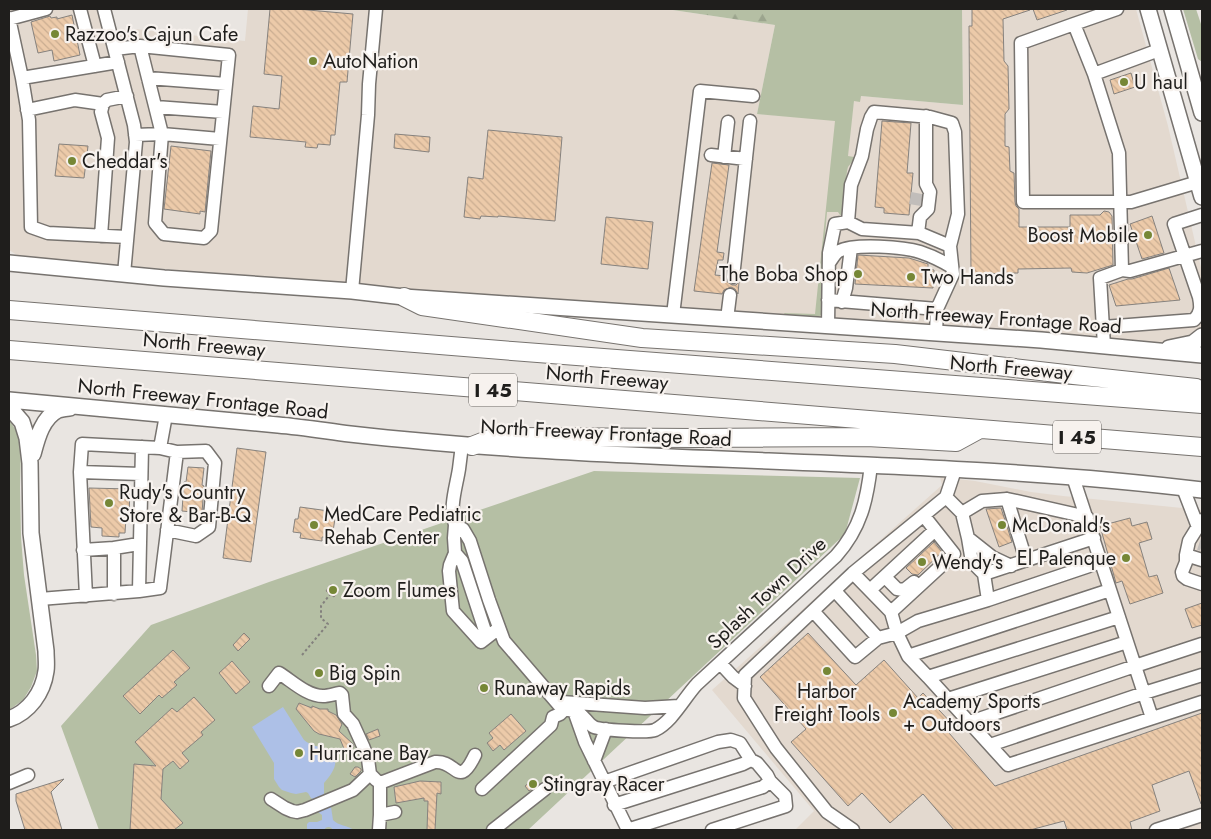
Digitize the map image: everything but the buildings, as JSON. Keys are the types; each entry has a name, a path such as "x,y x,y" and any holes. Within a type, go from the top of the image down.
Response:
{"highway":[{"path":"404,297 422,306 642,338 895,354 1039,371 1190,398 1196,388 1202,391"},
{"name":"North Freeway","path":"9,310 512,351 1190,398"},
{"name":"North Freeway","path":"9,350 1202,447"},
{"path":"467,446 495,437 867,437 956,442 978,430"}],"main road":[{"path":"1148,9 1202,197"},
{"path":"1162,9 1179,66 1197,74"},
{"path":"1172,9 1197,74 1202,113"},
{"name":"North Freeway Frontage Road","path":"11,262 124,274 352,291 404,297 1041,340 1202,355"},
{"path":"1154,351 1193,343 1202,336"},
{"path":"1178,353 1202,362"},
{"name":"North Freeway Frontage Road","path":"9,400 282,425 467,446 871,465 1073,477 1202,490"},
{"path":"30,463 38,435 47,420 58,410 75,406"},
{"path":"9,408 22,422 28,438 31,534 46,651 46,670 38,694 25,712 9,719"}],"street":[{"path":"46,9 9,19 29,120 32,227 48,233 128,237"},
{"path":"80,9 95,66"},
{"path":"104,9 127,96 136,142 124,274"},
{"path":"352,291 376,9"},
{"path":"1117,9 1021,43 1023,202 1131,202 1198,182"},
{"path":"1074,24 1094,74 1118,153 1122,270"},
{"path":"115,49 140,46 229,55 211,231 204,238 164,234 155,223 162,134 140,46"},
{"path":"1094,74 1159,50"},
{"path":"22,78 118,62"},
{"path":"148,78 226,84"},
{"path":"673,315 700,91 753,96"},
{"path":"101,236 108,138 101,112 103,104 107,100 127,96"},
{"path":"27,110 75,100 103,104"},
{"path":"156,107 223,112"},
{"path":"848,222 851,185 862,156 867,129 874,112 926,116 952,123 955,132 958,214 950,246 953,274 937,309 936,333"},
{"path":"920,217 928,209 930,192 922,186 926,116"},
{"path":"733,277 750,121"},
{"path":"724,156 728,122"},
{"path":"135,135 162,134 220,138"},
{"path":"711,155 746,159"},
{"path":"915,205 920,217 918,233"},
{"path":"1103,327 1194,320 1198,316 1201,308 1199,297 1174,224 1202,215"},
{"path":"828,326 829,253 835,224 848,222 862,229 918,233 950,246"},
{"path":"829,262 839,251 851,248 892,248 918,251 952,267"},
{"path":"842,302 846,288 851,248"},
{"path":"1104,346 1100,278 1122,270 1130,271 1202,251"},
{"path":"727,319 730,295"},
{"path":"828,300 937,309"},
{"path":"160,448 166,415"},
{"path":"86,596 80,472 82,444 160,448 177,452 206,451 215,463 209,527 196,536 167,530"},
{"path":"467,446 459,468 452,508 452,518 455,525 455,553 449,571 453,611 480,642 499,628"},
{"path":"139,591 142,447"},
{"path":"40,599 114,594 160,588 177,452"},
{"name":"Splash Town Drive","path":"606,729 644,732 655,730 672,716 696,684 836,556 854,532 863,510 869,486 871,465"},
{"path":"853,830 827,812 776,748 744,698 745,675 854,574 946,497 955,470"},
{"path":"80,472 141,474"},
{"path":"1073,477 1152,718"},
{"path":"1183,488 1201,525 1186,555 1186,562 1182,572 1183,576 1187,579 1202,584"},
{"path":"946,497 962,513 972,562 984,574 988,600"},
{"path":"962,513 982,501 1007,499 1087,517"},
{"path":"1007,499 1026,560"},
{"path":"891,612 954,554 924,516"},
{"path":"455,525 463,529 470,541 504,641 552,697 563,702 644,708 679,706"},
{"path":"870,590 935,530"},
{"path":"968,538 992,557 1011,566"},
{"path":"984,574 1094,538"},
{"path":"83,550 139,544"},
{"path":"114,548 114,594"},
{"path":"885,577 897,589 904,590 950,548"},
{"path":"455,553 462,561 487,637"},
{"path":"1186,555 1202,560"},
{"path":"813,611 855,657 878,638 897,633 918,621 1101,562"},
{"path":"854,574 891,612 897,633 908,656 1008,765 1202,702"},
{"path":"908,656 1110,590"},
{"path":"835,591 878,638"},
{"path":"928,676 1119,617"},
{"path":"948,699 1127,642"},
{"path":"970,722 1202,644"},
{"path":"720,663 744,686"},
{"path":"269,686 279,673 313,694 323,696 340,693 342,695 344,714 353,724 363,746 368,759 370,774 380,783"},
{"path":"990,745 1202,675"},
{"path":"548,693 569,710 580,714 592,726 606,729 594,761"},
{"path":"592,726 589,720 590,712 596,706 602,705"},
{"path":"569,710 614,805 628,830 763,787 770,781"},
{"path":"482,790 551,726 553,716 569,710"},
{"path":"604,782 718,742 731,740 740,743 751,760 757,763 768,775 770,781 785,796 786,806 712,830"},
{"path":"380,783 435,762 447,764 454,770 464,772 475,755"},
{"path":"614,805 751,760"},
{"path":"271,799 285,808 297,812 353,790 370,774"},
{"path":"9,783 28,775"},
{"path":"379,830 380,783"},
{"path":"493,830 545,789"},
{"path":"380,815 395,812"},
{"path":"1156,830 1202,815"}],"path":[{"path":"302,655 328,624 321,618 321,606 332,592"}],"shaded area":[{"path":"9,9 111,9 117,31 135,29 245,41 248,9 666,9 775,25 757,114 851,121 854,101 861,96 963,105 962,9 1136,9 1168,126 1202,272 1202,330 1199,335 1166,343 1043,334 701,315 17,255 9,250"},
{"path":"940,477 975,481 1031,492 1202,510 1202,830 795,830 814,811 712,690 942,485"}],"green space":[{"path":"666,9 775,9 775,25"},
{"path":"775,9 962,9 963,105 861,96 860,102 854,101 848,156 855,158 847,171 842,215 838,212 827,212 821,281 821,315 809,321 786,316 784,313 815,314 835,121 757,114 775,25"},
{"path":"1183,9 1196,9 1202,27 1202,62 1198,59"},
{"path":"9,420 18,433 21,446 21,537 24,575 37,671 31,687 23,700 9,710"},
{"path":"594,471 860,478 845,534 528,830 99,830 61,726 151,625 269,582"}],"water":[{"name":"Hurricane Bay","path":"283,707 304,740 329,751 333,755 335,760 334,769 324,783 323,797 315,800 306,792 296,794 282,790 274,779 274,763 252,727"},
{"path":"327,806 331,807 333,820 354,830 333,830 328,827 324,830 307,830 309,822 322,820 322,815 318,812"}],"tunnel":[{"path":"915,205 918,189"}],"place":[{"name":"Razzoo's Cajun Cafe","path":"55,34"},
{"name":"AutoNation","path":"313,61"},
{"name":"U haul","path":"1124,82"},
{"name":"Cheddar's","path":"72,161"},
{"name":"Boost Mobile","path":"1148,235"},
{"name":"The Boba Shop","path":"858,274"},
{"name":"Two Hands","path":"911,277"},
{"name":"Rudy's Country Store & Bar-B-Q","path":"109,503"},
{"name":"MedCare Pediatric Rehab Center","path":"314,525"},
{"name":"McDonald's","path":"1002,525"},
{"name":"El Palenque","path":"1126,558"},
{"name":"Wendy's","path":"922,562"},
{"name":"Zoom Flumes","path":"333,590"},
{"name":"Harbor Freight Tools","path":"827,671"},
{"name":"Big Spin","path":"319,673"},
{"name":"Runaway Rapids","path":"484,688"},
{"name":"Academy Sports + Outdoors","path":"893,713"},
{"name":"Hurricane Bay","path":"299,753"},
{"name":"Stingray Racer","path":"533,784"}]}
